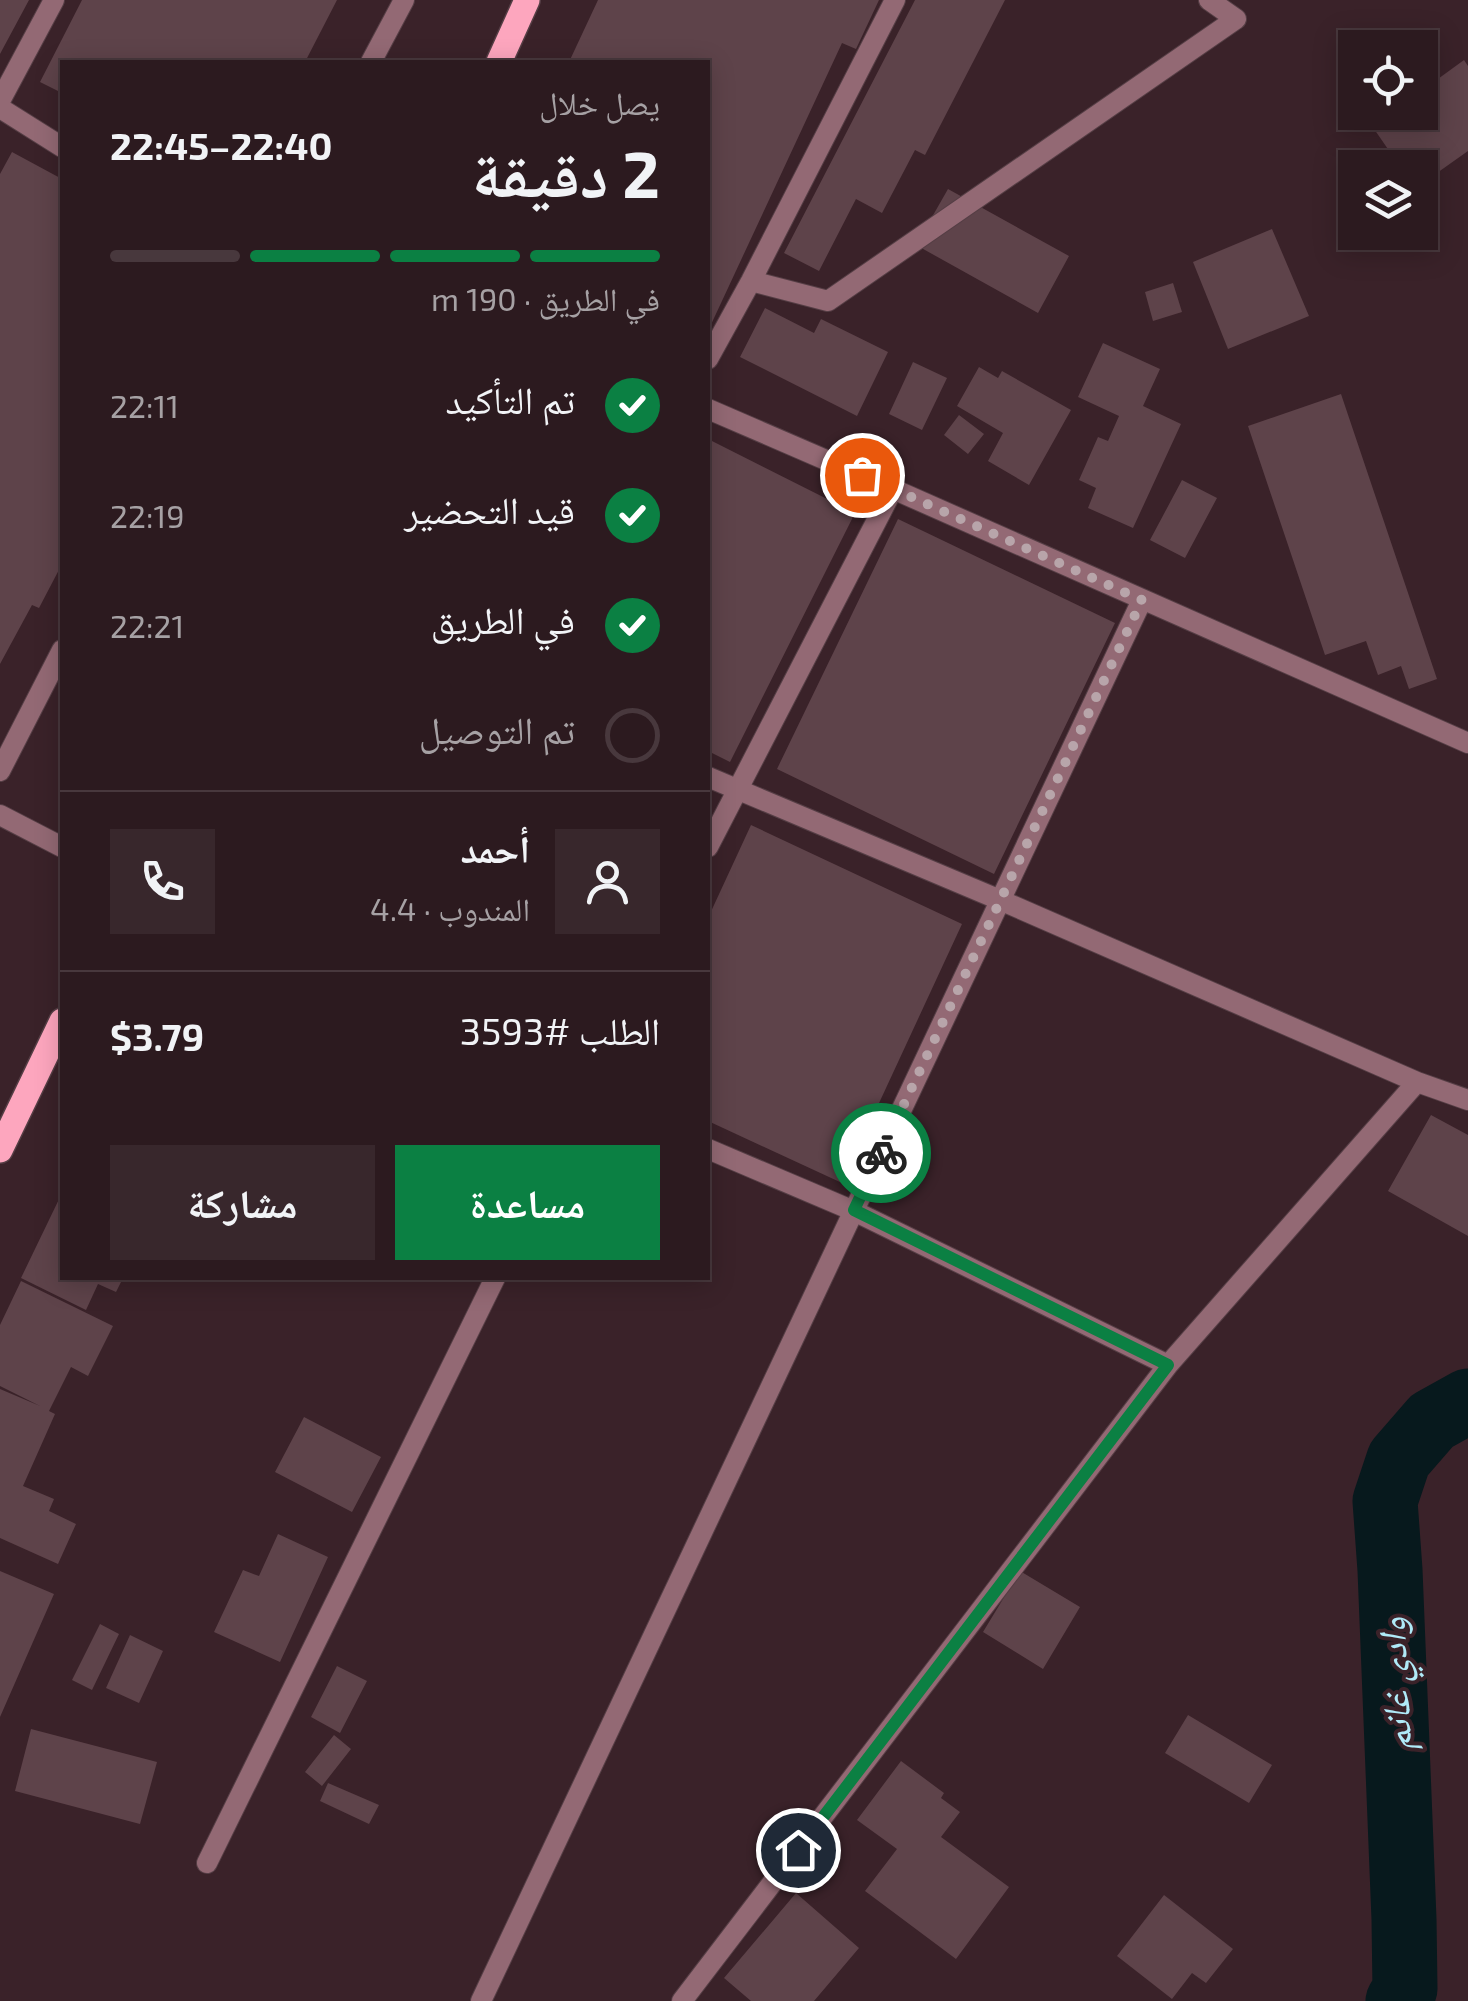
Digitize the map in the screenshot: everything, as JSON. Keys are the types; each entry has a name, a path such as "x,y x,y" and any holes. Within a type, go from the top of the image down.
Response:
{"main road":[{"path":"500,60 527,0"},
{"path":"0,1150 60,1025"}],"street":[{"path":"54,0 0,104 60,145"},
{"path":"372,60 404,0"},
{"path":"710,355 895,0"},
{"path":"751,281 828,301 1236,19 1209,0"},
{"path":"710,411 1468,743"},
{"path":"710,844 893,488"},
{"path":"480,2001 1142,600"},
{"path":"0,771 60,654"},
{"path":"710,778 1417,1082 1468,1100"},
{"path":"0,815 60,846"},
{"path":"682,2001 1168,1365 1417,1082"},
{"path":"710,1150 854,1210 1168,1365"},
{"path":"207,1863 494,1280"}],"building":[{"path":"0,0 29,0 0,54"},
{"path":"82,0 337,0 306,60 60,60 60,92 40,82"},
{"path":"598,0 879,0 856,49 842,43 710,327 710,60 570,60"},
{"path":"915,0 1005,0 925,155 915,150 882,213 856,199 819,271 784,253"},
{"path":"1464,60 1468,66 1468,151 1438,172 1438,150 1389,150 1375,130 1438,130 1438,79"},
{"path":"12,152 60,178 60,568 39,608 32,605 0,664 0,174"},
{"path":"948,189 1069,256 1038,313 916,245"},
{"path":"1272,229 1309,316 1228,349 1193,262"},
{"path":"1173,283 1182,312 1153,321 1145,292"},
{"path":"765,308 814,333 821,319 888,352 857,416 740,357"},
{"path":"1103,343 1160,369 1143,406 1181,424 1133,528 1088,508 1096,488 1079,480 1098,437 1108,441 1119,416 1078,397"},
{"path":"913,362 947,378 922,430 889,414"},
{"path":"979,367 998,378 1002,371 1071,410 1029,485 988,461 1003,433 957,406"},
{"path":"1341,394 1437,679 1409,689 1401,666 1378,675 1366,641 1325,655 1248,426"},
{"path":"959,415 984,434 968,454 944,435"},
{"path":"710,440 855,513 730,762 710,752"},
{"path":"1182,480 1217,498 1185,558 1150,540"},
{"path":"898,519 1115,623 994,874 777,769"},
{"path":"751,825 962,924 842,1183 710,1122 710,914"},
{"path":"1431,1115 1468,1135 1468,1236 1388,1191"},
{"path":"60,1197 60,1280 122,1280 116,1292 98,1284 86,1310 21,1278"},
{"path":"21,1281 113,1326 88,1376 71,1367 49,1411 55,1414 23,1486 54,1499 49,1511 76,1524 58,1564 0,1538 0,1389 40,1406 0,1386 0,1325"},
{"path":"304,1417 381,1457 352,1512 275,1472"},
{"path":"278,1534 328,1557 280,1662 214,1632 243,1570 259,1576"},
{"path":"0,1571 54,1594 0,1717"},
{"path":"1020,1571 1080,1607 1043,1669 983,1632"},
{"path":"100,1624 119,1634 92,1690 72,1680"},
{"path":"130,1635 163,1651 139,1703 106,1688"},
{"path":"337,1666 367,1681 340,1733 311,1717"},
{"path":"1188,1715 1272,1765 1249,1803 1165,1753"},
{"path":"31,1729 157,1762 140,1824 15,1791"},
{"path":"334,1735 351,1749 322,1786 305,1772"},
{"path":"901,1761 944,1793 941,1798 960,1812 941,1837 1009,1887 956,1959 865,1891 897,1849 857,1820"},
{"path":"328,1783 379,1805 369,1824 320,1801"},
{"path":"796,1893 859,1948 814,2001 751,2001 724,1978"},
{"path":"1164,1895 1233,1949 1206,1983 1192,1973 1172,1999 1117,1956"}],"waterway":[{"name":"وادي غانم","path":"1398,2001 1405,1989 1404,1919 1385,1501 1399,1459 1432,1421 1468,1401"}],"way so far":[{"path":"862,475 1142,600 881,1153"}],"route":[{"path":"798,1850 1168,1365 854,1210 881,1153"}]}
